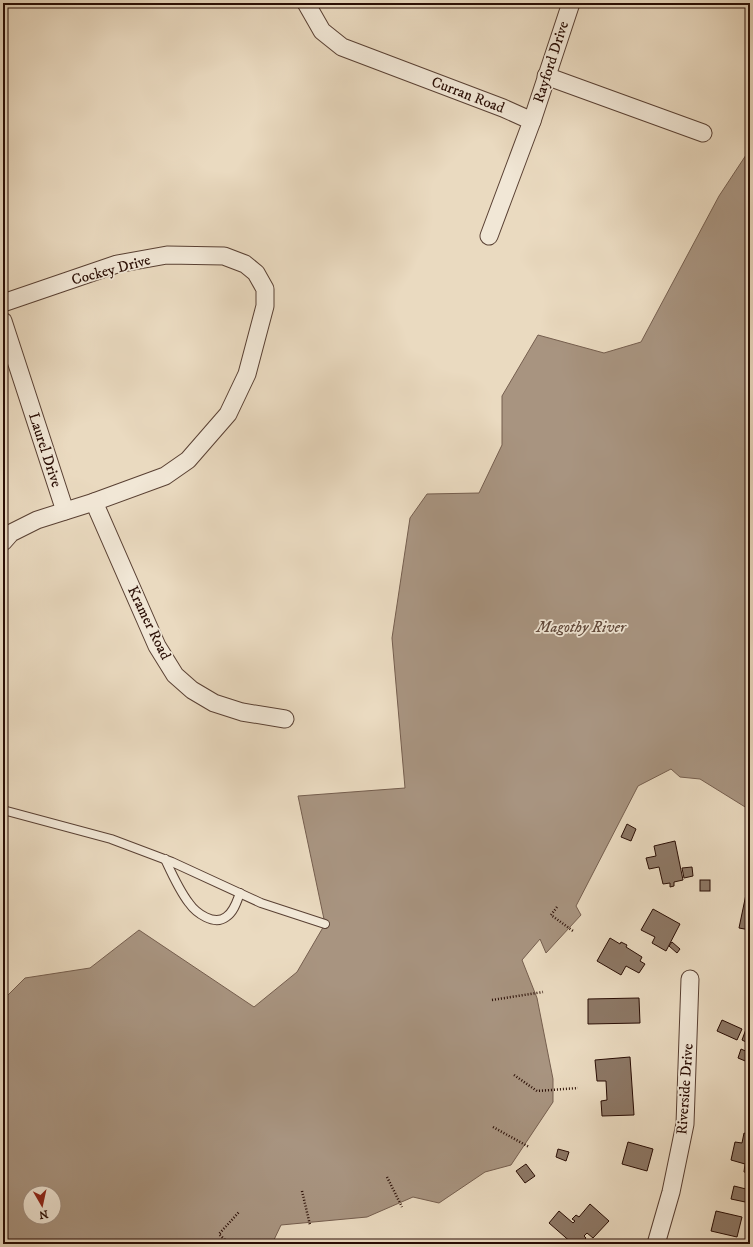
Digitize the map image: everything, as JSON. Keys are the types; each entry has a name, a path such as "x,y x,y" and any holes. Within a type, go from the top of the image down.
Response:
{"street":[{"name":"Curran Road","path":"306,3 322,30 342,47 503,108 532,121"},
{"name":"Rayford Drive","path":"532,121 571,3"},
{"path":"546,76 703,132"},
{"path":"489,236 532,121"},
{"name":"Cockey Drive","path":"3,303 117,264 167,255 224,256 244,264 256,273 265,289 265,306 255,349 247,374 228,414 188,460 165,476 94,502 65,510"},
{"name":"Laurel Drive","path":"3,321 65,510"},
{"name":"Kramer Road","path":"94,502 157,646 175,675 192,690 214,703 242,712 285,718"},
{"path":"3,542 11,532 37,520 65,510"},
{"name":"Riverside Drive","path":"656,1244 671,1192 685,1124 690,979"}],"lane":[{"path":"3,810 111,839 164,859 261,903 325,924"},
{"path":"164,859 190,904 206,917 216,920 226,917 235,907 240,893"}],"path":[{"path":"557,907 550,915 573,931"},
{"path":"492,1000 543,992"},
{"path":"514,1075 537,1091 578,1088"},
{"path":"493,1127 529,1147"},
{"path":"387,1177 402,1207"},
{"path":"302,1191 310,1224"},
{"path":"229,1244 219,1234 239,1212"}],"water":[{"name":"Magothy River","path":"750,149 750,810 700,779 680,777 671,769 638,786 576,906 581,915 546,953 540,939 522,960 537,998 553,1079 553,1102 511,1165 485,1172 439,1203 413,1197 367,1217 281,1225 272,1244 3,1244 3,1000 25,978 90,968 139,930 254,1007 297,972 325,924 298,796 405,788 392,638 410,518 427,494 479,493 502,445 502,396 538,335 604,353 641,342 719,196"}],"building":[{"path":"627,824 636,829 631,841 621,837"},
{"path":"675,841 683,880 674,882 674,886 670,887 670,883 663,884 659,867 649,869 646,858 656,856 654,846"},
{"path":"692,867 693,876 684,878 682,868"},
{"path":"750,875 750,930 739,928"},
{"path":"700,880 710,880 710,891 700,891"},
{"path":"653,909 680,924 666,951 652,943 655,937 641,930"},
{"path":"610,938 620,944 621,942 627,945 626,947 642,957 640,961 645,964 639,973 626,966 621,975 597,961"},
{"path":"672,942 680,949 677,953 669,946"},
{"path":"639,998 640,1023 588,1024 588,999"},
{"path":"722,1020 742,1029 737,1040 717,1031"},
{"path":"749,1021 750,1022 750,1044 742,1040"},
{"path":"741,1049 750,1053 750,1063 738,1058"},
{"path":"630,1057 634,1115 602,1116 601,1101 607,1100 606,1081 597,1081 595,1060"},
{"path":"744,1133 750,1135 750,1173 744,1172 745,1164 731,1160 735,1142 742,1143"},
{"path":"628,1142 653,1149 647,1171 622,1164"},
{"path":"558,1149 569,1152 566,1161 556,1157"},
{"path":"526,1164 535,1176 525,1183 516,1171"},
{"path":"734,1186 750,1190 750,1203 731,1199"},
{"path":"590,1204 609,1221 593,1238 587,1233 584,1236 586,1238 582,1243 580,1240 577,1244 573,1244 549,1223 559,1211 573,1223 575,1221 572,1219 576,1215 579,1217"},
{"path":"716,1211 742,1217 737,1237 711,1231"}]}
